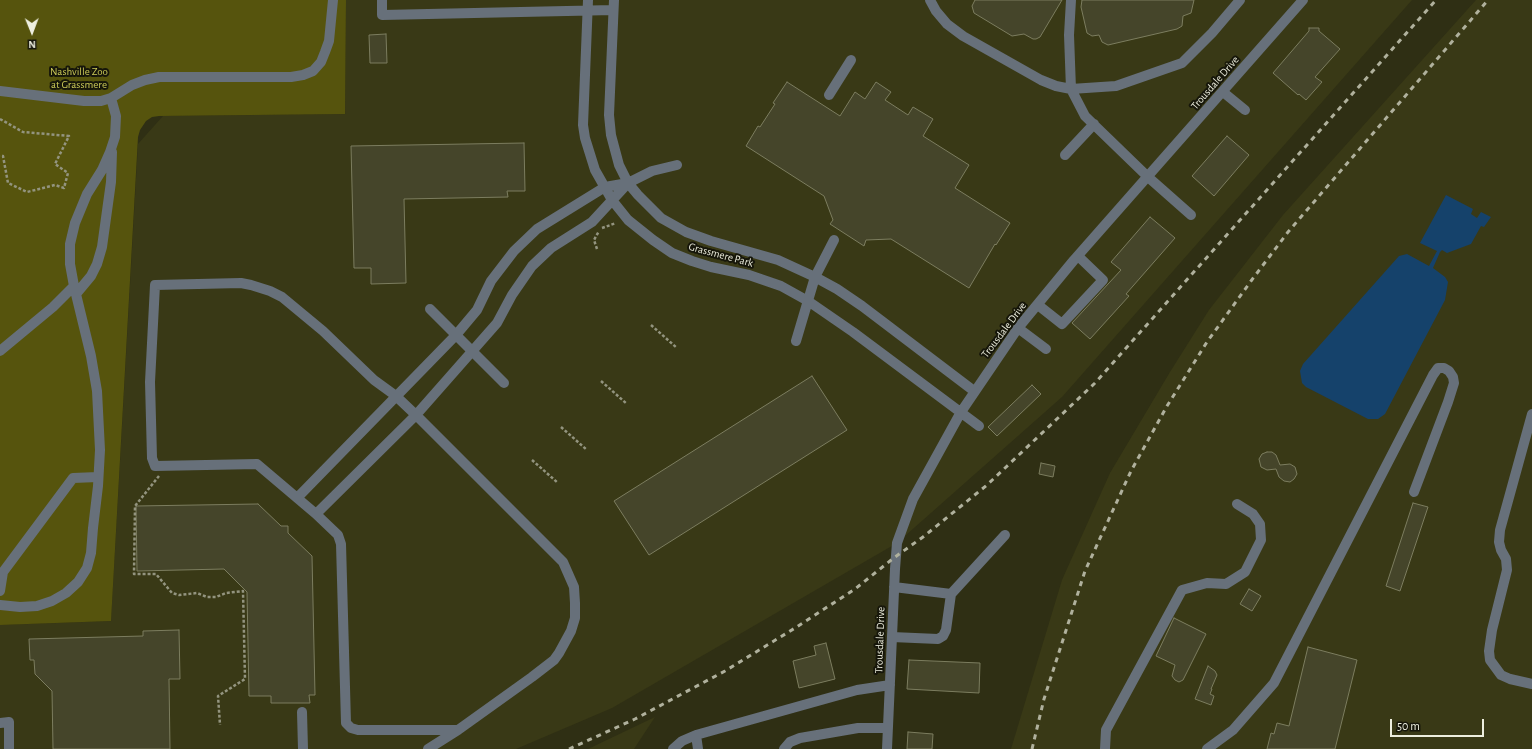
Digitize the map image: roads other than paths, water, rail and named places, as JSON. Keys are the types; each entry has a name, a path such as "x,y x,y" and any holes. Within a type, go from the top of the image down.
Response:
{"street":[{"path":"0,91 84,101 101,101 111,98 132,85 159,77 291,77 308,73 313,71 321,62 329,41 333,0"},
{"path":"382,0 382,15 613,5"},
{"path":"930,0 936,11 947,24 963,36 1041,80 1056,86 1071,89 1116,86 1182,63 1212,33 1240,0"},
{"path":"1071,0 1069,35 1071,89 1080,109 1148,177 1191,215"},
{"name":"Trousdale Drive","path":"887,749 897,543 913,499 961,412 1018,328 1078,256 1303,0"},
{"name":"Grassmere Park","path":"588,5 583,125 585,138 595,170 612,200 628,220 672,253 711,267 749,275 781,286 808,301 859,336 979,426"},
{"name":"Grassmere Park","path":"613,5 609,115 611,135 619,165 628,183 638,195 661,218 686,232 711,241 778,260 815,276 862,306 974,391"},
{"path":"829,95 851,60"},
{"path":"1223,92 1245,110"},
{"path":"0,605 20,607 37,606 52,601 66,593 78,582 87,568 92,553 100,450 97,391 91,356 70,264 70,244 75,222 87,194 102,170 115,137 116,116 111,98"},
{"path":"1065,155 1094,124"},
{"path":"0,350 75,290 90,276 97,264 102,247 111,182 112,146"},
{"path":"297,498 456,335 477,310 491,281 514,251 537,229 605,187 628,183 652,171 677,165"},
{"path":"316,514 416,415 472,352 497,323 512,294 532,266 551,248 592,222 628,183"},
{"path":"796,341 815,276 834,240"},
{"path":"1038,305 1062,324 1103,280 1078,256"},
{"path":"428,749 458,730 556,658 568,638 575,618 574,587 560,557 396,396 374,380 294,306 282,297 270,291 241,283 155,285 150,382 152,458 155,466 257,464 316,514 338,535 341,544 346,723 351,728 358,730 458,730"},
{"path":"430,309 504,382"},
{"path":"1018,328 1046,349"},
{"path":"1208,749 1233,730 1274,683 1433,376 1438,368 1444,368 1449,371 1453,377 1454,383 1414,492"},
{"path":"1532,414 1500,530 1499,542 1506,559 1507,570 1492,630 1489,651 1490,660 1501,674 1510,679 1532,684"},
{"path":"0,591 3,572 73,478 98,477"},
{"path":"1105,749 1106,730 1182,590 1207,583 1226,584 1245,572 1261,540 1260,524 1253,514 1237,504"},
{"path":"892,637 938,638 943,636 946,630 951,594 1005,535"},
{"path":"894,587 951,594"},
{"path":"673,749 682,741 696,735 857,690 890,685"},
{"path":"302,712 303,749"},
{"path":"0,723 9,722 9,749"},
{"path":"784,749 790,742 800,738 858,728 888,728"},
{"path":"696,735 698,749"}],"water":[{"path":"1446,195 1473,209 1471,214 1477,218 1481,212 1491,217 1484,227 1481,226 1471,244 1447,253 1442,250 1440,252 1433,268 1445,277 1448,282 1445,300 1385,414 1378,419 1368,419 1306,387 1302,383 1300,371 1303,364 1399,256 1407,254 1429,266 1437,251 1420,243"}],"railway":[{"path":"569,749 635,719 725,671 795,628 855,589 923,537 987,485 1095,383 1436,0"},
{"path":"1032,749 1044,699 1085,571 1131,471 1167,406 1207,342 1288,232 1488,0"}],"park label":[{"name":"Nashville Zoo at Grassmere","path":"79,78"}]}
